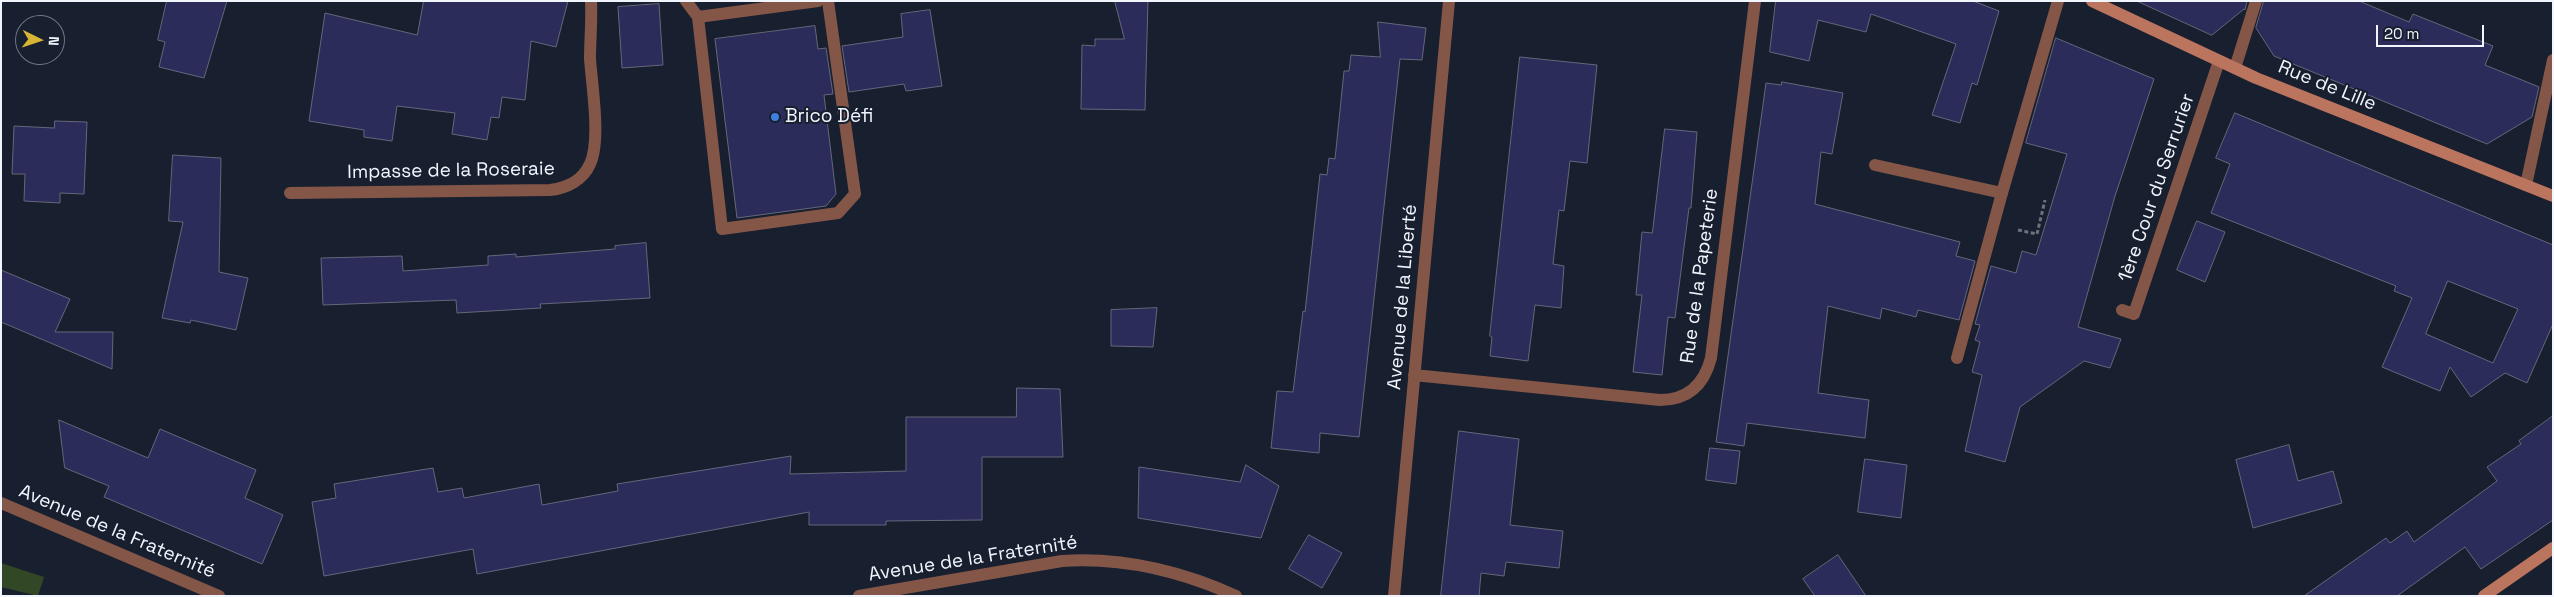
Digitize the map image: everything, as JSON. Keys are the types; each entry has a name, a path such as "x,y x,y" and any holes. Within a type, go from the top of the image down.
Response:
{"street":[{"name":"Impasse de la Roseraie","path":"290,192 550,190 578,180 590,164 595,144 590,58 591,1"},
{"path":"686,1 698,17 722,229 838,214 855,194 828,1"},
{"path":"698,17 818,1"},
{"name":"Avenue de la Liberté","path":"1394,596 1450,1"},
{"name":"Rue de la Papeterie","path":"1414,375 1660,400 1682,397 1694,390 1702,380 1711,358 1756,1"},
{"path":"1957,358 2002,193 2058,1"},
{"name":"Rue de Lille","path":"2092,1 2175,38 2235,68 2553,196"},
{"path":"2235,68 2256,1"},
{"path":"2526,185 2553,60"},
{"name":"1ère Cour du Serrurier","path":"2122,310 2134,314 2219,61"},
{"path":"1874,165 2002,193"},
{"name":"Avenue de la Fraternité","path":"1,503 218,596"},
{"path":"2484,596 2553,548"},
{"name":"Avenue de la Fraternité","path":"859,596 1062,561 1082,560 1117,561 1159,569 1180,574 1236,596"}],"path":[{"path":"1994,224 2037,234 2045,200"}],"green space":[{"path":"1,563 44,577 38,596 1,587"}],"building":[{"path":"167,1 227,1 204,78 159,67 165,42 158,40"},
{"path":"424,1 568,1 556,47 531,41 525,100 502,97 499,118 491,117 487,140 452,134 455,113 397,106 392,141 364,137 364,130 309,121 325,13 417,35"},
{"path":"1115,1 1148,1 1145,110 1081,109 1082,45 1095,46 1095,39 1124,39"},
{"path":"1776,1 1973,1 1999,11 1977,85 1972,83 1960,123 1932,115 1956,44 1871,14 1866,32 1818,20 1809,61 1770,52"},
{"path":"2137,1 2247,1 2245,10 2212,35"},
{"path":"2264,1 2359,1 2409,22 2413,14 2493,46 2485,65 2539,87 2532,117 2487,144 2274,56 2256,28"},
{"path":"659,4 663,65 622,68 618,7"},
{"path":"930,10 942,86 906,91 904,84 849,92 842,46 903,37 901,14"},
{"path":"1378,22 1426,28 1422,60 1400,59 1359,437 1320,433 1319,453 1271,448 1277,391 1293,392 1303,311 1305,312 1320,174 1327,175 1329,158 1335,159 1344,71 1349,71 1351,55 1380,57"},
{"name":"Brico Défi","path":"815,26 818,49 826,48 833,94 824,95 836,194 826,206 737,218 715,39"},
{"path":"2056,38 2154,79 2115,196 2078,327 2121,339 2110,368 2084,361 2020,407 2005,462 1965,451 1982,375 1972,372 1980,342 1975,340 1980,325 1975,324 1991,266 2016,273 2022,251 2036,255 2067,154 2026,143"},
{"path":"1520,57 1597,65 1587,163 1570,161 1564,211 1559,210 1553,264 1564,266 1561,308 1535,305 1528,361 1490,356 1492,337 1490,336"},
{"path":"1782,82 1843,93 1832,154 1821,152 1815,204 1960,242 1956,256 1975,261 1959,320 1918,310 1916,317 1882,308 1880,319 1828,306 1818,393 1869,400 1865,438 1747,423 1744,446 1716,442 1766,83 1781,85"},
{"path":"2235,113 2553,245 2553,324 2527,383 2505,373 2471,397 2450,367 2440,391 2382,367 2412,298 2394,291 2396,286 2211,213 2230,164 2216,158","holes":["2448,281 2518,309 2493,363 2426,334"]},
{"path":"55,121 87,122 84,194 60,193 60,203 24,201 25,174 12,174 14,126 54,128"},
{"path":"1665,129 1697,132 1691,208 1689,208 1675,318 1668,317 1662,375 1633,372 1642,295 1636,295 1642,232 1652,233"},
{"path":"173,155 221,158 219,272 248,278 236,330 191,320 190,323 162,318 183,222 169,221"},
{"path":"2197,221 2225,232 2205,282 2177,270"},
{"path":"646,243 650,298 540,304 541,308 457,313 456,300 323,305 321,258 402,256 403,271 488,265 488,256 516,254 516,257 615,249 615,246"},
{"path":"1,270 70,299 55,332 113,332 112,369 1,322"},
{"path":"1157,308 1153,347 1111,346 1111,310"},
{"path":"1017,388 1060,389 1063,457 982,457 982,520 886,521 886,525 809,525 809,512 477,574 473,549 324,576 312,502 336,498 334,484 433,468 438,492 462,488 464,498 539,484 542,505 618,491 617,484 791,456 790,474 906,471 906,417 1016,417"},
{"path":"2553,416 2553,520 2481,569 2465,547 2397,596 2304,596 2386,538 2390,543 2407,531 2414,542 2497,481 2487,467 2521,444 2519,441"},
{"path":"59,420 148,458 160,429 256,470 245,498 283,515 262,564 104,497 109,486 65,468"},
{"path":"1459,431 1519,439 1510,525 1563,531 1559,568 1506,562 1504,576 1481,573 1479,596 1441,596"},
{"path":"2289,445 2298,481 2333,471 2342,503 2253,528 2236,460"},
{"path":"1710,448 1740,451 1736,484 1706,480"},
{"path":"1865,459 1907,465 1901,518 1858,512"},
{"path":"1246,465 1279,486 1261,538 1138,518 1139,467 1240,482"},
{"path":"1309,535 1342,553 1322,588 1289,569"},
{"path":"1838,555 1866,596 1815,596 1803,579"}],"place":[{"name":"Brico Défi","path":"775,117"}]}
